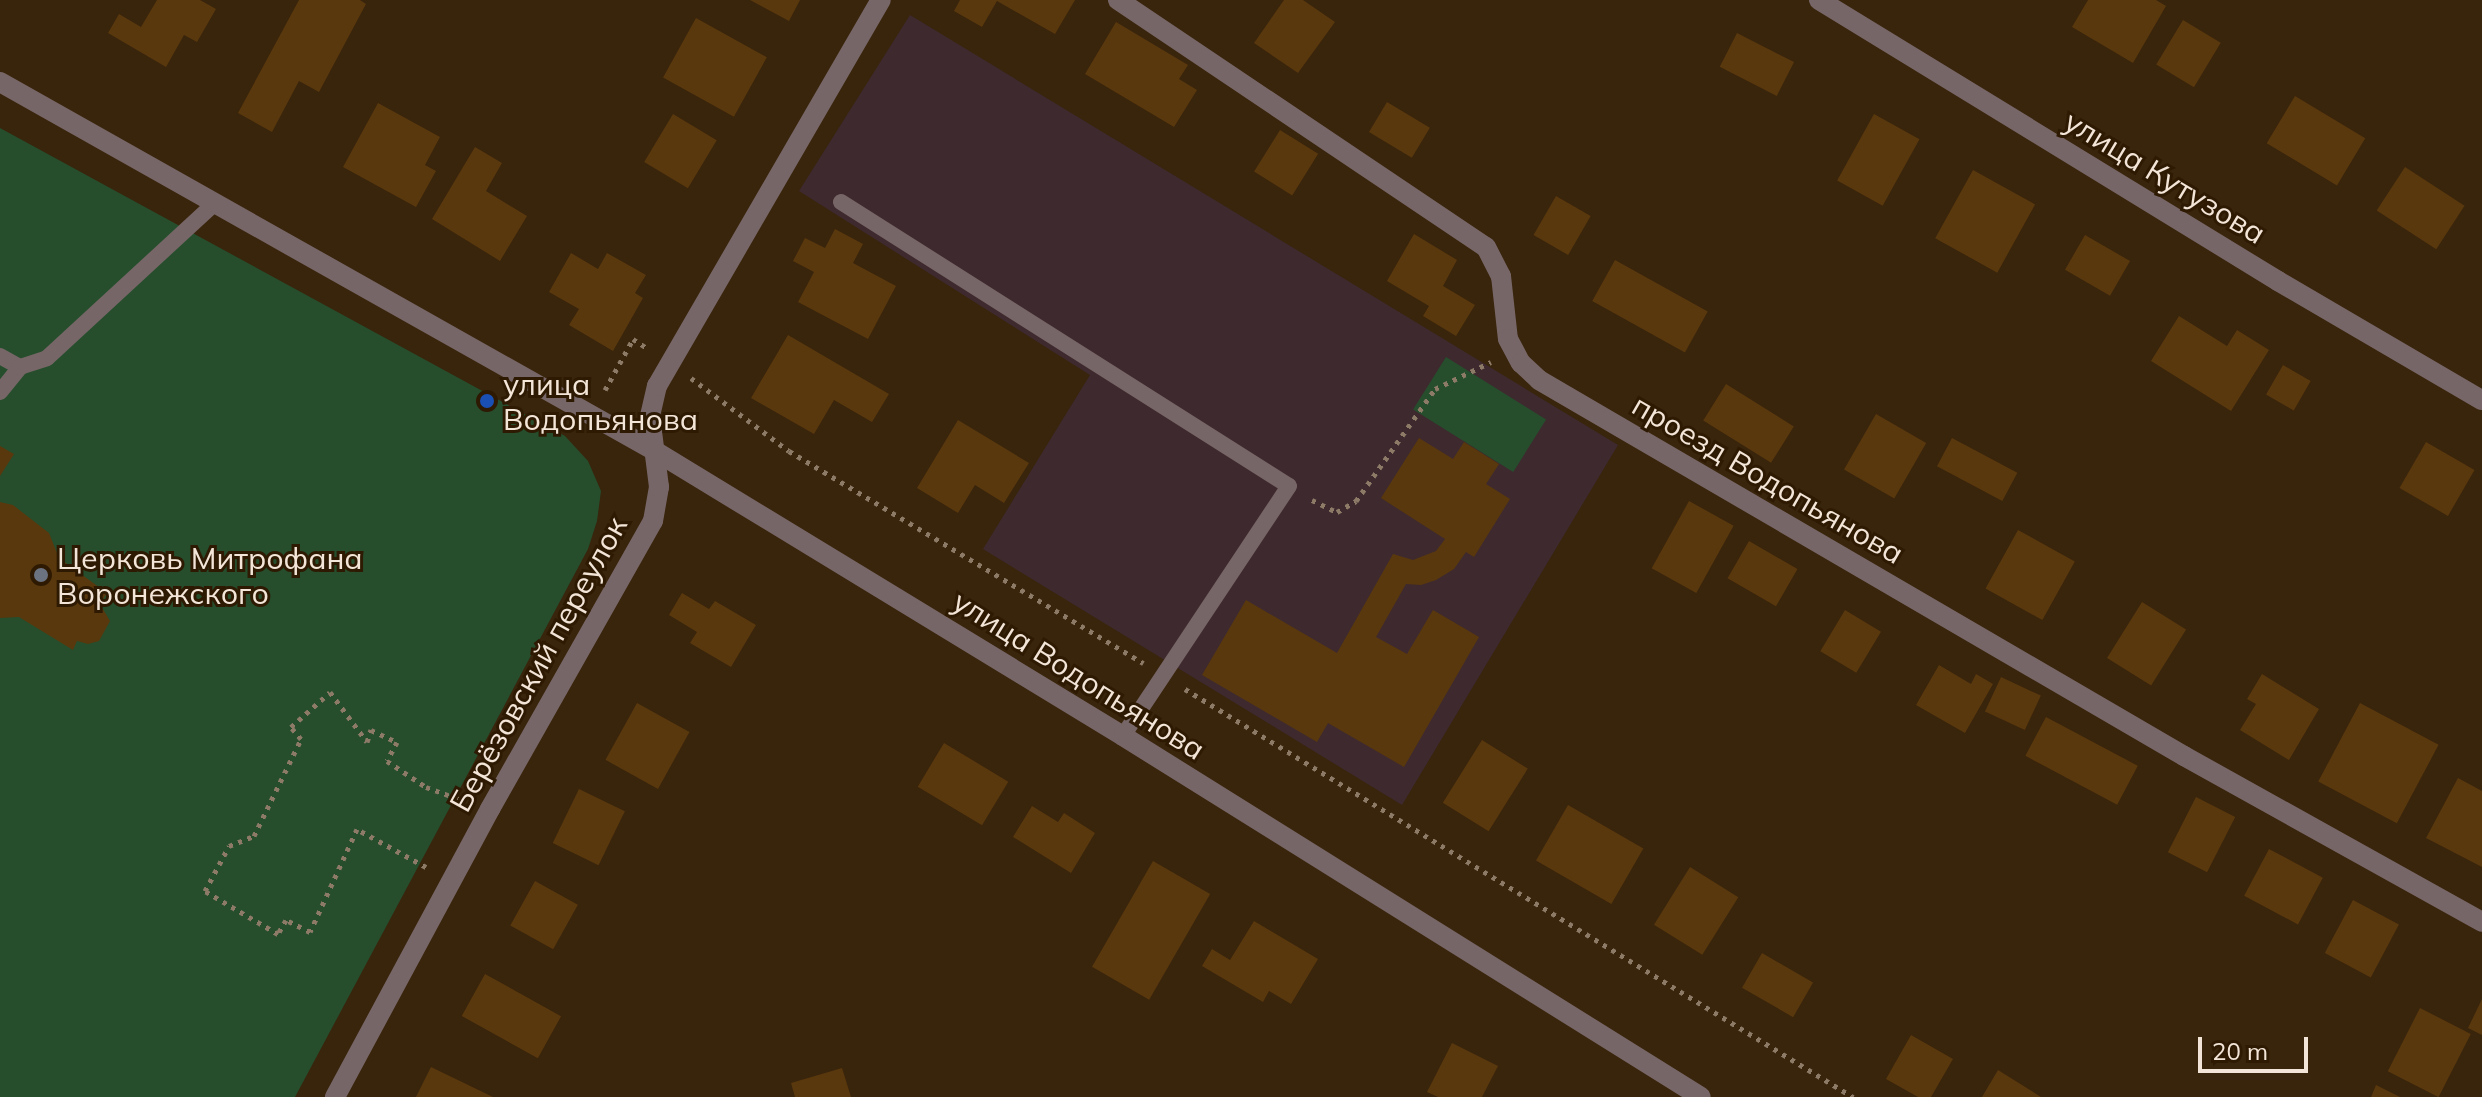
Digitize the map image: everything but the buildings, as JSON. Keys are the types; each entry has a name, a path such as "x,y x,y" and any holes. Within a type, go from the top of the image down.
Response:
{"street":[{"name":"Берёзовский переулок","path":"335,1097 490,809 653,521 659,487 650,416 657,386 881,0"},
{"name":"проезд Водопьянова","path":"1118,0 1486,247 1501,276 1508,339 1521,363 1539,380 2170,748 2482,922"},
{"name":"улица Кутузова","path":"1819,0 2264,273 2482,400"},
{"name":"улица Водопьянова","path":"0,82 655,451 1123,736 1701,1097"}],"lane":[{"path":"841,202 1289,486 1123,736"},
{"path":"0,392 20,367 47,358 214,204"},
{"path":"0,356 20,367"}],"path":[{"path":"1289,486 1337,512 1356,501 1435,389 1488,367 1508,339"},
{"path":"670,363 789,451 1162,674 1853,1097"},
{"path":"451,881 357,829 310,932 286,920 278,934 205,891 229,846 254,836 301,739 291,727 330,692 367,742 371,730 397,742 387,761 426,787 490,809"}],"shaded area":[{"path":"910,15 1618,445 1402,805 983,549 1090,375 799,191"}],"green space":[{"path":"0,128 565,436 588,461 601,491 597,521 588,549 295,1097 0,1097"},
{"path":"1446,357 1546,420 1513,472 1413,410"}],"place":[{"name":"улица Водопьянова","path":"487,401"},
{"name":"Церковь Митрофана Воронежского","path":"41,575"}]}
